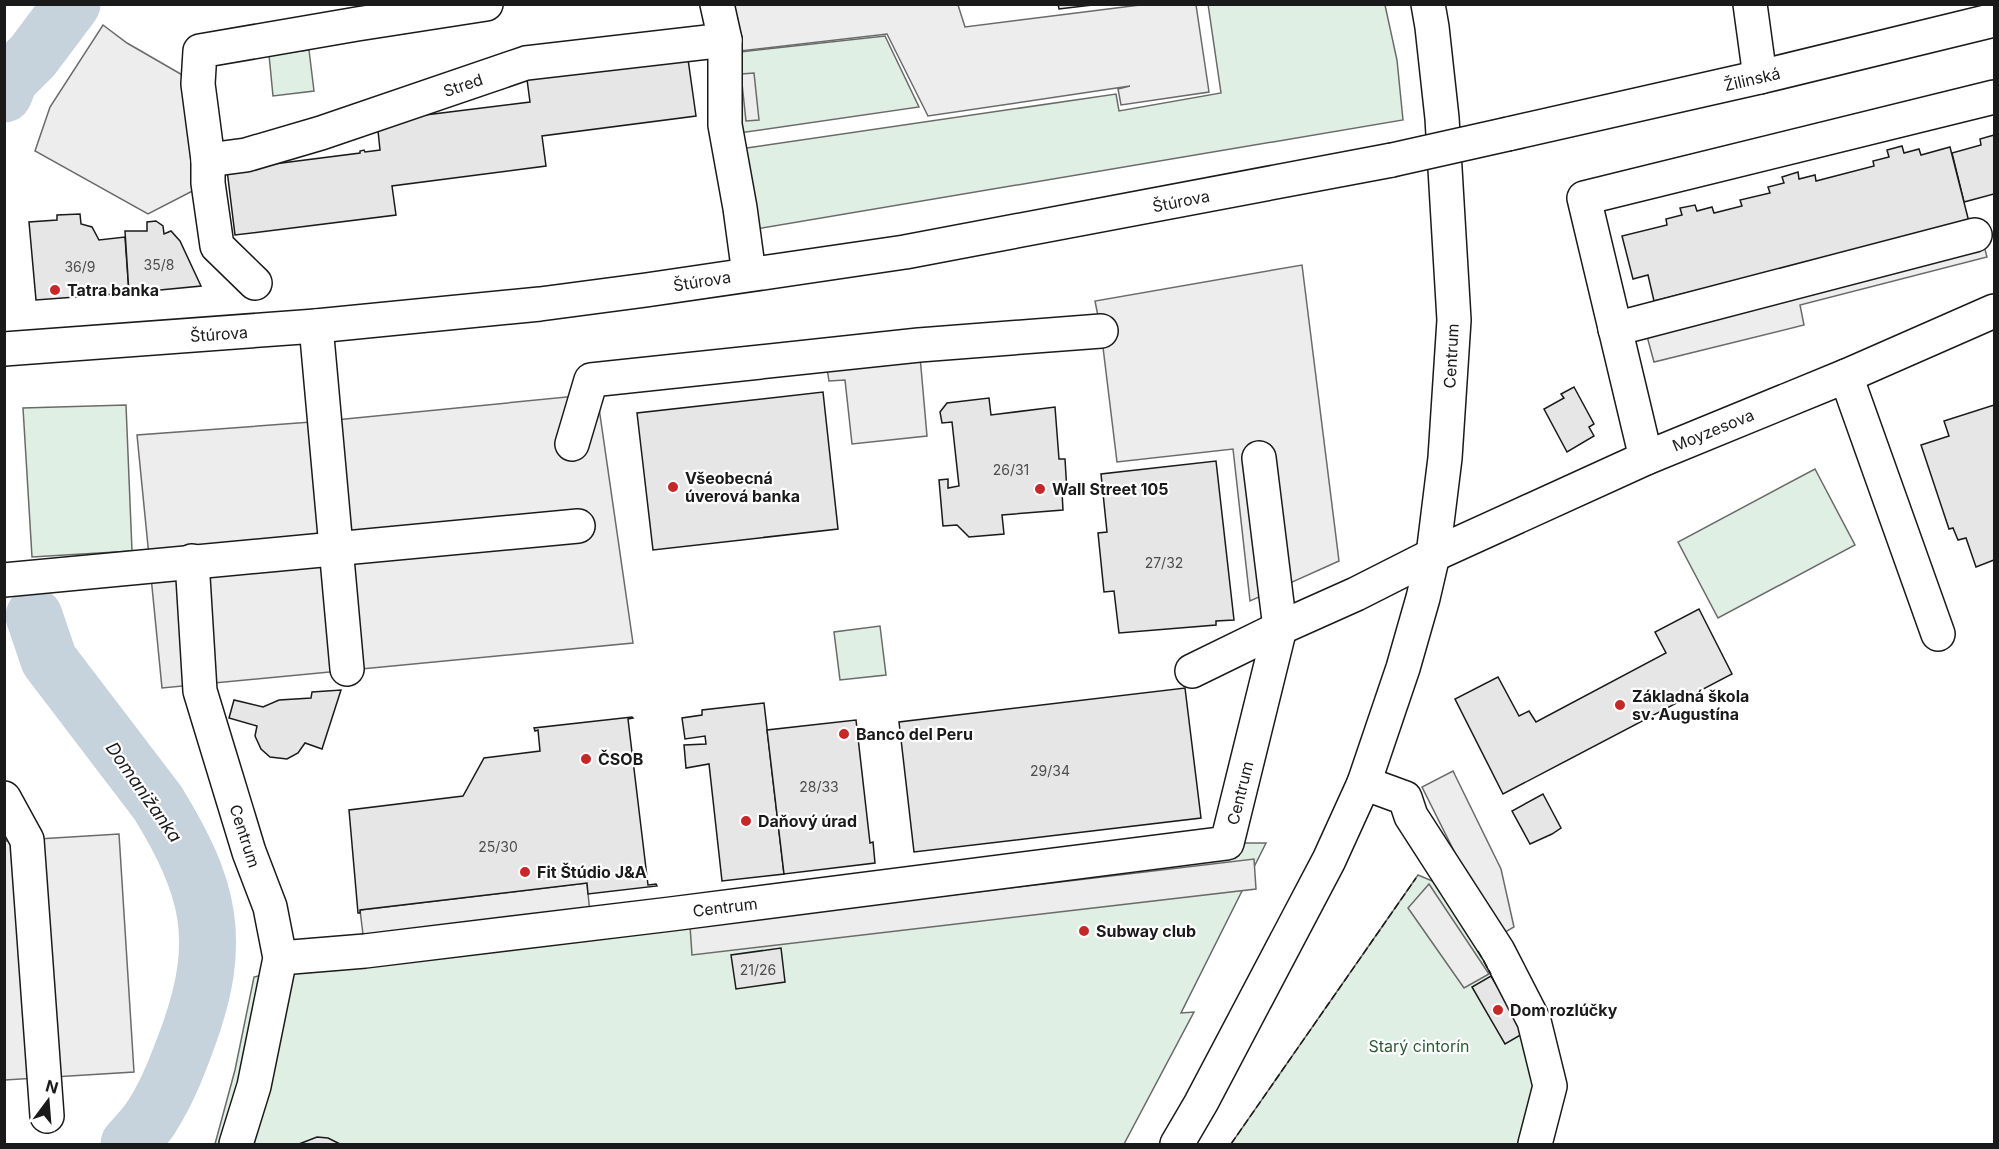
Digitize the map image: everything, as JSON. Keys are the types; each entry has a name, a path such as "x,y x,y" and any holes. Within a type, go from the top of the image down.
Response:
{"street":[{"path":"255,283 217,246 198,84 200,51 486,4"},
{"path":"717,4 725,40 725,125 749,274"},
{"path":"1750,4 1760,77"},
{"name":"Centrum","path":"1177,1144 1201,1103 1329,860 1364,783 1403,668 1433,555 1445,458 1454,320 1442,118 1430,16"},
{"name":"Žilinská","path":"1392,160 1760,77 1995,20"},
{"name":"Stred","path":"208,160 246,155 321,133 526,63 725,40"},
{"path":"1646,458 1584,198 1995,97"},
{"name":"Štúrova","path":"17,347 316,326 540,304 905,252 1392,160"},
{"path":"1615,329 1975,235"},
{"name":"Moyzesova","path":"1433,555 1646,458 1846,376 1995,311"},
{"path":"316,326 347,669"},
{"path":"572,444 591,380 919,345 1101,331"},
{"path":"1846,376 1938,634"},
{"name":"Centrum","path":"192,561 200,691 249,852 270,907 280,958 365,951 1227,843 1280,628 1259,458"},
{"path":"4,580 578,526"},
{"path":"1192,670 1356,594 1433,555"},
{"path":"1364,783 1405,798 1434,873 1498,951 1534,1021 1550,1086 1535,1144"},
{"path":"4,798 27,840 47,1116"},
{"path":"236,1144 254,1086 280,958"}],"green space":[{"path":"1208,4 1385,5 1397,60 1403,120 750,230 740,149 1116,94 1119,111 1221,93"},
{"path":"885,36 919,107 739,133 731,53"},
{"path":"309,50 314,91 273,96 269,55"},
{"path":"126,405 132,551 32,557 23,408"},
{"path":"1815,469 1855,545 1718,618 1678,542"},
{"path":"880,626 886,675 840,680 834,632"},
{"path":"1227,843 1266,843 1181,1013 1194,1012 1124,1144 215,1144 235,1070 254,977 365,951"},
{"name":"Starý cintorín","path":"1418,875 1442,885 1524,1032 1545,1144 1231,1144"}],"shaded area":[{"path":"723,5 958,5 965,27 1140,5 1196,5 1209,92 1121,105 1118,89 1130,86 928,116 887,34 731,52"},
{"path":"103,25 127,43 198,84 208,183 148,214 35,151 50,107"},
{"path":"754,73 759,120 746,121 741,74"},
{"path":"1981,234 1987,257 1800,305 1804,325 1654,362 1648,340 1647,321"},
{"path":"1302,265 1339,561 1250,601 1233,449 1117,462 1101,331 1095,301"},
{"path":"919,345 927,436 852,444 845,380 829,381 825,356"},
{"path":"597,394 633,643 162,688 137,435 325,421"},
{"path":"1453,771 1501,869 1514,927 1497,937 1422,787"},
{"path":"119,834 134,1072 5,1080 5,841"},
{"path":"1254,859 1256,889 692,955 690,926"},
{"path":"587,883 591,924 365,951 360,910"},
{"path":"1429,884 1489,974 1464,988 1408,908"}],"building":[{"path":"1058,4 1092,4 1092,5 1059,9"},
{"path":"687,52 696,116 542,136 546,166 392,186 396,215 235,235 227,170 360,153 364,150 365,152 380,150 377,121 530,102 526,72"},
{"path":"1994,135 1994,194 1964,202 1952,153 1981,145 1980,139"},
{"path":"1902,146 1904,153 1919,149 1921,155 1950,147 1969,222 1654,301 1648,275 1633,279 1622,236 1667,225 1666,219 1682,215 1680,208 1695,205 1697,211 1712,207 1714,213 1742,206 1740,200 1770,193 1768,187 1784,183 1782,177 1798,172 1799,179 1815,175 1816,181 1874,166 1873,161 1889,157 1887,150"},
{"path":"80,214 81,224 92,227 99,240 125,237 129,293 36,300 29,222 57,220 57,215"},
{"path":"156,221 163,226 164,234 171,231 180,241 201,286 129,293 125,231 147,231 147,222"},
{"path":"1574,387 1594,424 1589,427 1594,436 1567,452 1544,409 1564,398 1561,394"},
{"path":"823,392 838,529 653,550 637,413"},
{"path":"989,398 991,415 1055,407 1059,459 1065,459 1067,492 1062,492 1063,510 1002,515 1004,534 969,537 957,525 943,526 939,480 948,479 948,488 959,486 952,422 942,423 940,412 947,403"},
{"path":"1994,405 1994,560 1976,567 1966,538 1958,540 1953,528 1949,529 1921,445 1949,436 1944,421"},
{"path":"1216,461 1234,620 1216,621 1216,625 1119,633 1114,591 1104,592 1098,533 1107,532 1101,474"},
{"name":"Základná škola sv. Augustína","path":"1699,609 1732,674 1503,794 1455,699 1498,677 1519,716 1529,711 1536,722 1666,653 1655,632"},
{"path":"1185,688 1201,818 914,852 899,722"},
{"path":"341,690 322,749 305,743 298,753 287,759 270,757 261,749 255,736 257,726 229,718 234,700 263,707 279,700 311,698 312,692"},
{"name":"Daňový úrad","path":"764,703 784,874 722,881 709,764 686,768 684,745 706,744 705,736 685,739 682,718 702,715 702,710"},
{"path":"632,717 628,719 648,885 656,884 657,886 588,894 587,883 360,910 358,913 349,810 463,796 484,758 540,751 538,730 535,731 534,728"},
{"path":"856,720 870,843 873,842 875,863 784,874 767,730"},
{"path":"1543,794 1561,828 1530,844 1512,811"},
{"path":"781,948 785,982 736,989 731,955"},
{"name":"Dom rozlúčky","path":"1491,976 1524,1033 1505,1044 1472,987"},
{"path":"317,1137 328,1138 340,1144 299,1144"}],"waterway":[{"name":"Domanižanka","path":"4,94 10,79 33,56 72,4"},
{"name":"Domanižanka","path":"34,616 49,660 158,803 176,834 200,889 206,916 208,943 205,972 199,1003 188,1037 158,1107 129,1144"}],"fence":[{"path":"1231,1144 1416,878"},
{"path":"1478,951 1491,974"}],"place":[{"name":"Tatra banka","path":"55,290"},
{"name":"Všeobecná úverová banka","path":"673,487"},
{"name":"Wall Street 105","path":"1040,489"},
{"name":"Základná škola sv. Augustína","path":"1620,705"},
{"name":"Banco del Peru","path":"844,734"},
{"name":"ČSOB","path":"586,759"},
{"name":"Daňový úrad","path":"746,821"},
{"name":"Fit Štúdio J&A","path":"525,872"},
{"name":"Subway club","path":"1084,931"},
{"name":"Dom rozlúčky","path":"1498,1010"}]}
